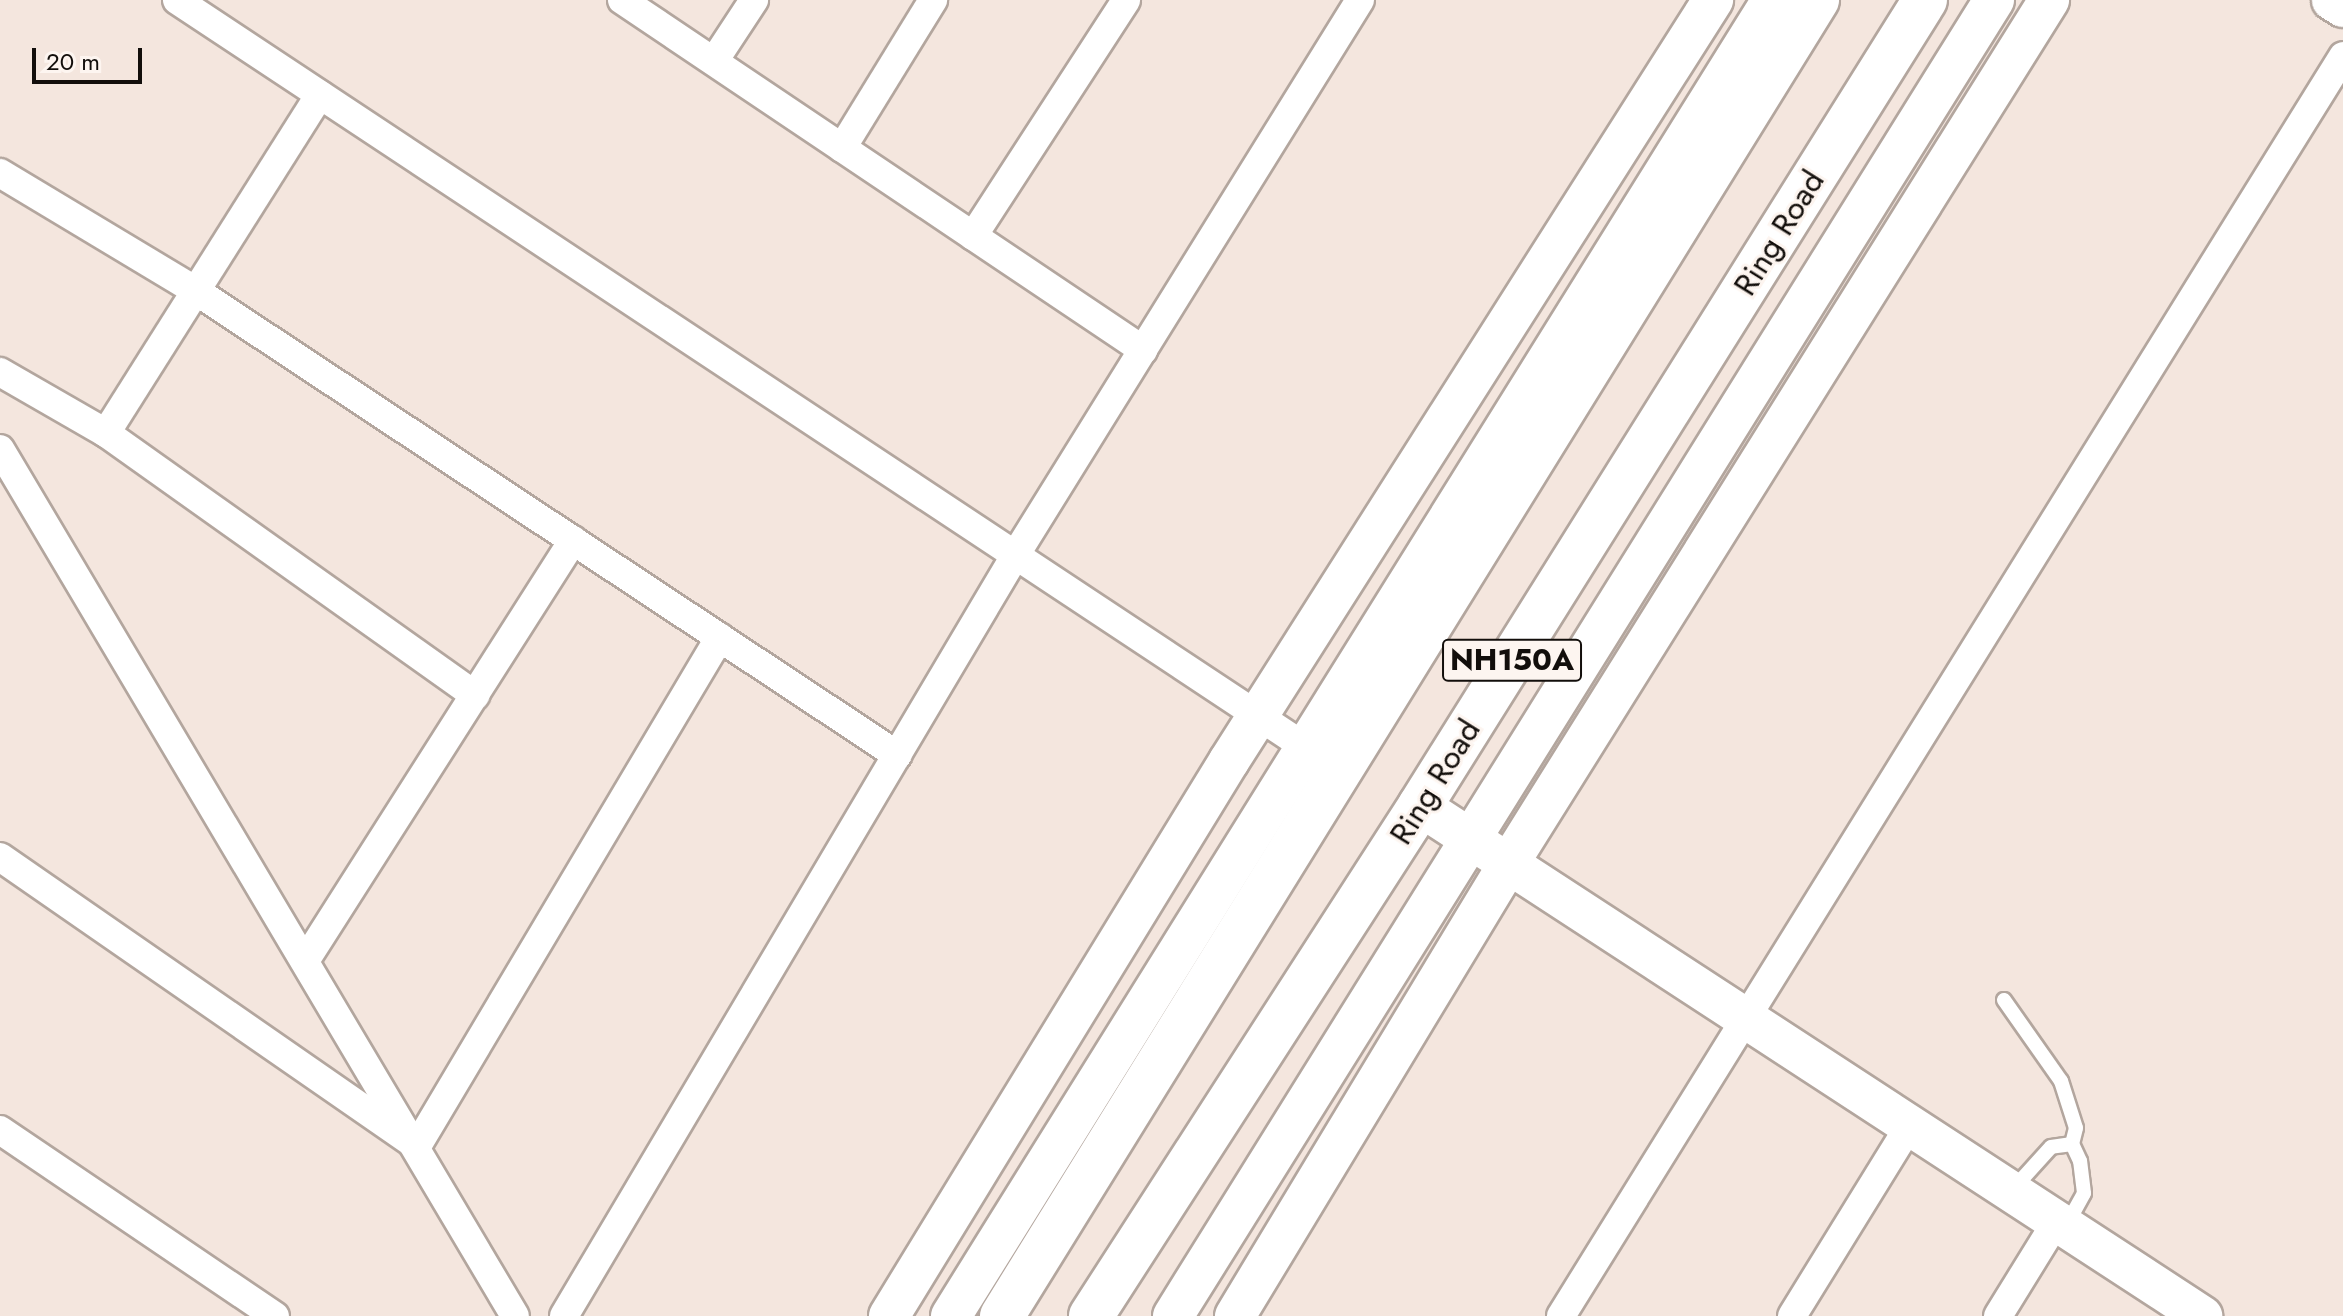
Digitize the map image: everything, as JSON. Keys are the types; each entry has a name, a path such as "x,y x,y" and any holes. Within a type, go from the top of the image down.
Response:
{"highway":[{"name":"NH150A","path":"1002,1316 1817,0"},
{"name":"Ring Road","path":"1091,1316 1420,806 1925,0"}],"street":[{"path":"622,0 1143,350"},
{"path":"714,61 754,0"},
{"path":"842,148 933,0"},
{"path":"973,236 1126,0"},
{"path":"564,1316 1016,554 1360,0"},
{"path":"889,1316 1259,714 1713,0"},
{"path":"951,1316 1772,0"},
{"path":"1173,1316 1468,836 1829,271 1994,0"},
{"path":"1235,1316 1509,863 2049,0"},
{"path":"2332,0 2343,7"},
{"path":"191,4 320,95 1305,747"},
{"path":"1561,1316 1749,1018 2343,56"},
{"path":"106,433 320,95"},
{"path":"0,173 196,291 897,755"},
{"path":"0,372 106,433 475,695"},
{"path":"0,449 417,1146 515,1316"},
{"path":"305,961 573,540"},
{"path":"417,1146 720,637"},
{"path":"1420,806 2013,1189 2193,1314"},
{"path":"0,857 417,1146"},
{"path":"1792,1316 1911,1123"},
{"path":"0,1130 275,1316"},
{"path":"1998,1316 2063,1222"}],"lane":[{"path":"2004,1000 2061,1081 2073,1108 2072,1144 2080,1161 2084,1193 2063,1222"},
{"path":"2013,1189 2051,1147 2072,1144"}]}
